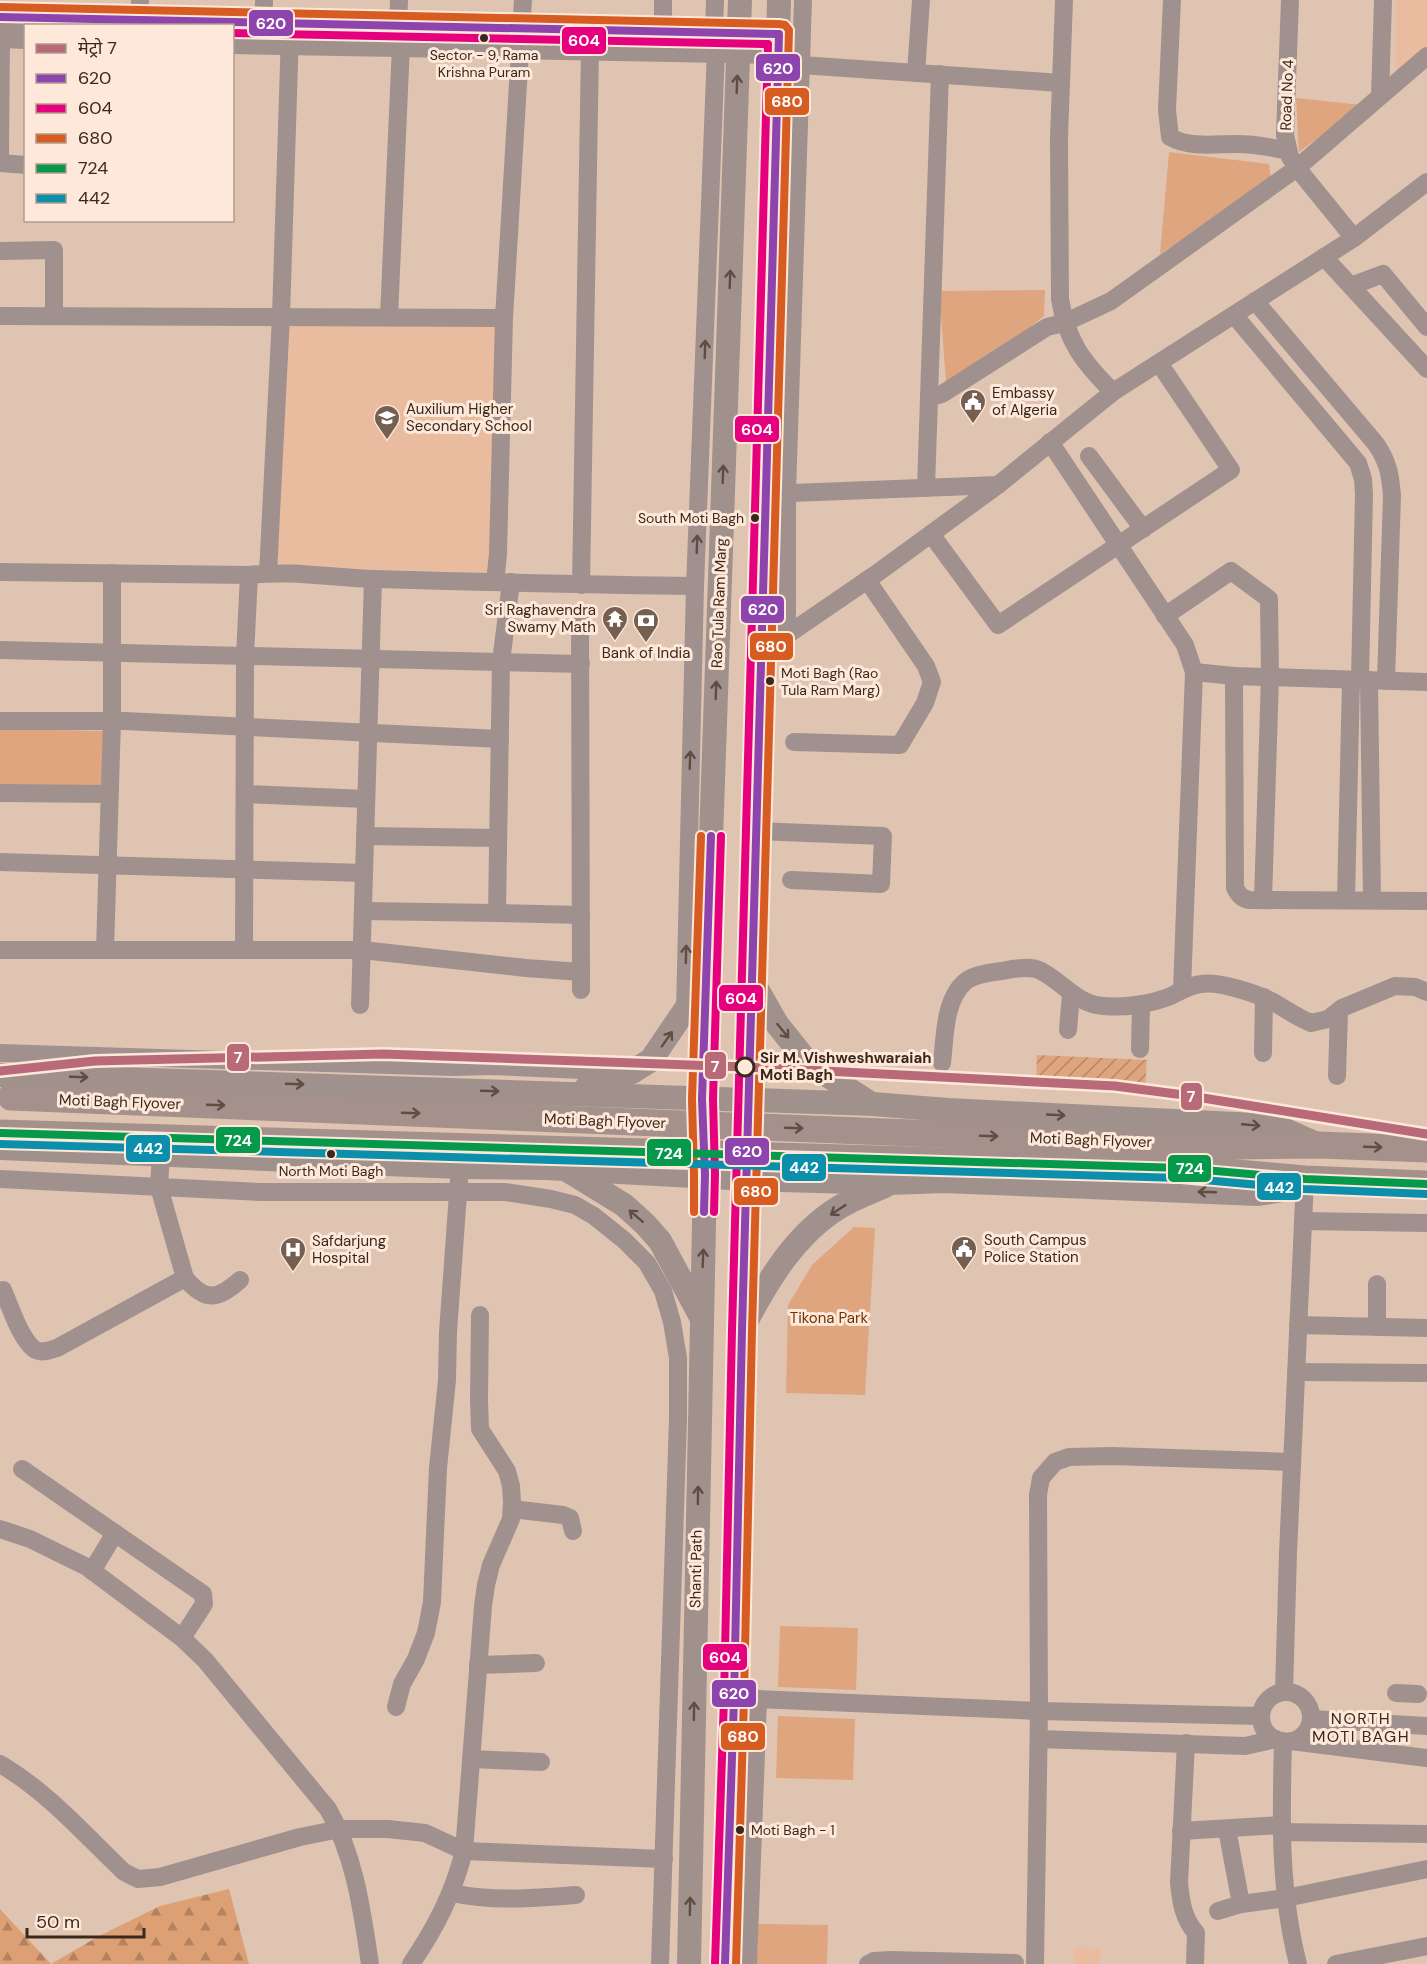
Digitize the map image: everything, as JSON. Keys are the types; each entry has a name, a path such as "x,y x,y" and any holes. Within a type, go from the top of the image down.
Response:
{"main road":[{"name":"Rao Tula Ram Marg","path":"705,1175 702,1099 727,41 740,0"},
{"path":"725,1964 757,831 777,494 779,0"},
{"path":"0,17 139,10 263,13 290,34"},
{"path":"234,42 290,34 521,38 663,31 727,41"},
{"path":"0,36 24,37"},
{"path":"521,38 590,48 727,41 779,43"},
{"path":"558,1094 614,1080 651,1060 706,979"},
{"path":"753,982 777,1024 808,1063 872,1104"},
{"path":"4,1090 358,1075 558,1094 872,1104 948,1110 1256,1125 1285,1130 1319,1145"},
{"name":"Moti Bagh Flyover","path":"4,1090 1235,1146 1319,1145 1427,1149"},
{"path":"555,1168 558,1094"},
{"path":"944,1181 930,1178 919,1170 912,1158 910,1144 914,1130 922,1119 934,1112 948,1110"},
{"name":"Moti Bagh Flyover","path":"0,1133 1182,1168 1305,1179 1427,1184"},
{"path":"0,1148 459,1167 555,1168 748,1179 890,1184 944,1181 1258,1194 1283,1190 1305,1179"},
{"path":"555,1168 624,1205 645,1224 660,1241 701,1317"},
{"name":"Shanti Path","path":"689,1964 705,1175"},
{"path":"742,1330 772,1276 801,1238 838,1208 890,1184"}],"street":[{"path":"389,317 399,0"},
{"path":"497,913 503,582 498,554 504,318 523,0"},
{"path":"663,0 663,31"},
{"path":"685,1013 695,586 727,41 715,0"},
{"path":"803,0 777,494 787,635 998,485 1113,392 1354,238 1427,182"},
{"path":"916,72 921,0"},
{"path":"1064,0 1061,83 1060,299 1069,336 1090,369 1113,392"},
{"path":"1172,0 1167,110 1170,137 1178,141 1200,144 1238,144 1288,151"},
{"name":"Road No 4","path":"1290,0 1285,135 1288,151 1297,168 1354,238"},
{"path":"1380,96 1383,0"},
{"path":"268,573 281,316 290,34"},
{"path":"0,36 0,154"},
{"path":"581,585 590,48"},
{"path":"929,398 942,394 1047,327 1064,323 1111,301 1297,168 1427,56"},
{"path":"801,65 1061,83"},
{"path":"926,488 940,74"},
{"path":"0,163 24,165"},
{"path":"0,251 54,250 54,316"},
{"path":"1324,257 1427,369"},
{"path":"1351,286 1383,274 1427,327"},
{"path":"1255,301 1376,444 1390,470 1392,495 1366,680 1346,900"},
{"path":"1234,315 1358,463 1363,479 1371,900"},
{"path":"0,316 504,318"},
{"path":"931,534 998,625 1231,470 1159,363"},
{"path":"1050,442 1185,645 1194,672 1182,989"},
{"path":"1354,458 1376,444"},
{"path":"1089,456 1143,529"},
{"path":"777,494 998,485"},
{"path":"1165,616 1231,571 1269,599 1270,677 1263,900"},
{"path":"0,572 249,575 268,573 373,579 695,586"},
{"path":"105,950 112,721 112,573"},
{"path":"244,950 245,656 249,575"},
{"path":"360,1005 373,579"},
{"path":"794,742 900,746 925,703 932,682 926,666 867,580"},
{"path":"0,950 362,950 526,968 581,981 580,619"},
{"path":"0,650 581,664"},
{"path":"1194,672 1234,676 1427,682"},
{"path":"1234,676 1235,888 1243,898 1427,901"},
{"path":"0,721 112,721 500,739"},
{"path":"0,793 109,794"},
{"path":"245,794 366,799"},
{"path":"757,831 883,836 881,884 790,880"},
{"path":"365,836 498,838"},
{"path":"0,862 364,873"},
{"path":"363,911 581,915"},
{"path":"942,1063 947,1017 958,990 966,981 991,972 1032,968 1042,971 1071,994 1088,1003 1104,1006 1141,1004 1171,996 1182,989 1200,984 1219,983 1264,998 1311,1023 1328,1019 1339,1011 1395,986 1415,987 1427,992"},
{"path":"1068,1030 1071,994"},
{"path":"1263,1053 1264,998"},
{"path":"1140,1049 1141,1004"},
{"path":"1337,1076 1339,1011"},
{"path":"0,1053 358,1075 493,1066 632,1072"},
{"path":"161,1154 159,1187 185,1278 194,1288 216,1296 225,1293 240,1280"},
{"path":"396,1707 402,1684 416,1659 426,1634 432,1602 438,1468 447,1380 459,1167"},
{"path":"0,1179 260,1192 505,1192 575,1205 594,1216 624,1240 647,1263 663,1291 672,1322 678,1358 660,1964"},
{"path":"1284,1692 1305,1179"},
{"path":"1303,1221 1427,1223"},
{"path":"3,1290 23,1335 34,1350 43,1352 57,1348 185,1278"},
{"path":"1377,1284 1377,1327"},
{"path":"411,1964 435,1927 452,1893 464,1851 486,1585 492,1564 511,1519 512,1486 507,1471 480,1429 480,1316"},
{"path":"1298,1325 1427,1328"},
{"path":"1296,1372 1427,1373"},
{"path":"1035,1964 1039,1739 1038,1495 1041,1478 1054,1462 1069,1457 1112,1456 1292,1462"},
{"path":"22,1469 203,1594 204,1604 182,1638"},
{"path":"512,1509 563,1515 570,1518 573,1531"},
{"path":"0,1529 30,1539 92,1571 182,1638 205,1660 328,1809 340,1829 352,1866 370,1964"},
{"path":"92,1571 115,1533"},
{"path":"478,1665 536,1663"},
{"path":"1039,1739 1245,1746 1283,1741 1305,1733 1311,1719 1311,1711 1304,1699 1294,1693 1284,1692 1270,1697 1262,1709 1261,1716 1265,1730 1283,1741 1427,1758"},
{"path":"1396,1693 1419,1694"},
{"path":"734,1698 1039,1711 1261,1716"},
{"path":"748,1964 758,1699"},
{"path":"1138,1713 1138,1741"},
{"path":"1311,1719 1427,1726"},
{"path":"1283,1741 1281,1829 1290,1933 1298,1964"},
{"path":"1186,1743 1179,1883 1181,1906 1189,1925 1196,1933 1195,1964"},
{"path":"471,1759 540,1762"},
{"path":"0,1764 20,1775 41,1792 124,1872 138,1879 159,1876 300,1837 340,1829 388,1829 425,1833 464,1851 664,1859"},
{"path":"1227,1829 1241,1904"},
{"path":"1181,1831 1281,1829 1427,1834"},
{"path":"1218,1911 1241,1904 1286,1898 1427,1869"},
{"path":"452,1893 484,1898 514,1899 576,1895"},
{"path":"1336,1964 1427,1946"},
{"path":"868,1964 874,1961 890,1960 1015,1963"}],"shaded area":[{"path":"1396,0 1427,0 1427,53 1396,78"},
{"name":"Auxilium Higher Secondary School","path":"285,319 496,325 491,573 282,566 276,557"},
{"path":"1074,1948 1101,1949 1100,1964 1074,1964"}],"green space":[{"path":"1296,98 1362,105 1299,152"},
{"path":"1169,152 1269,164 1271,179 1160,254"},
{"path":"1045,290 1044,316 947,394 939,291"},
{"path":"0,729 105,731 104,789 0,787"},
{"path":"1037,1055 1147,1060 1145,1086 1036,1081"},
{"name":"Tikona Park","path":"854,1227 875,1228 865,1395 786,1393 788,1305 812,1265"},
{"path":"780,1626 858,1628 856,1690 778,1687"},
{"path":"778,1716 855,1719 853,1780 776,1778"},
{"path":"229,1889 249,1964 51,1964 99,1936 160,1906"},
{"path":"0,1909 51,1964 0,1964"},
{"path":"758,1924 828,1925 827,1964 757,1964"}],"metro line":[{"name":"7","path":"0,1071 95,1061 383,1054 746,1067 1115,1086 1427,1134"}],"transit line":[{"name":"680","path":"0,7 779,24 785,25 789,30 736,1964"},
{"name":"620","path":"0,17 779,34 725,1964"},
{"name":"604","path":"234,33 768,44 715,1964"},
{"name":"680","path":"694,1212 692,1099 701,836"},
{"name":"620","path":"704,1212 702,1099 711,836"},
{"name":"604","path":"714,1212 713,1099 721,836"},
{"name":"724","path":"0,1133 1182,1168 1305,1179 1427,1184"},
{"name":"442","path":"0,1144 1181,1178 1304,1189 1427,1194"}],"place":[{"name":"Sector - 9, Rama Krishna Puram","path":"484,38"},
{"name":"Embassy of Algeria","path":"973,425"},
{"name":"Auxilium Higher Secondary School","path":"387,441"},
{"name":"South Moti Bagh","path":"755,518"},
{"name":"Sri Raghavendra Swamy Math","path":"615,642"},
{"name":"Bank of India","path":"646,644"},
{"name":"Moti Bagh (Rao Tula Ram Marg)","path":"770,681"},
{"name":"Sir M. Vishweshwaraiah Moti Bagh","path":"745,1067"},
{"name":"North Moti Bagh","path":"331,1154"},
{"name":"South Campus Police Station","path":"964,1272"},
{"name":"Safdarjung Hospital","path":"293,1273"},
{"name":"Moti Bagh - 1","path":"740,1830"}],"district":[{"name":"NORTH MOTI BAGH","path":"1361,1727"}]}
